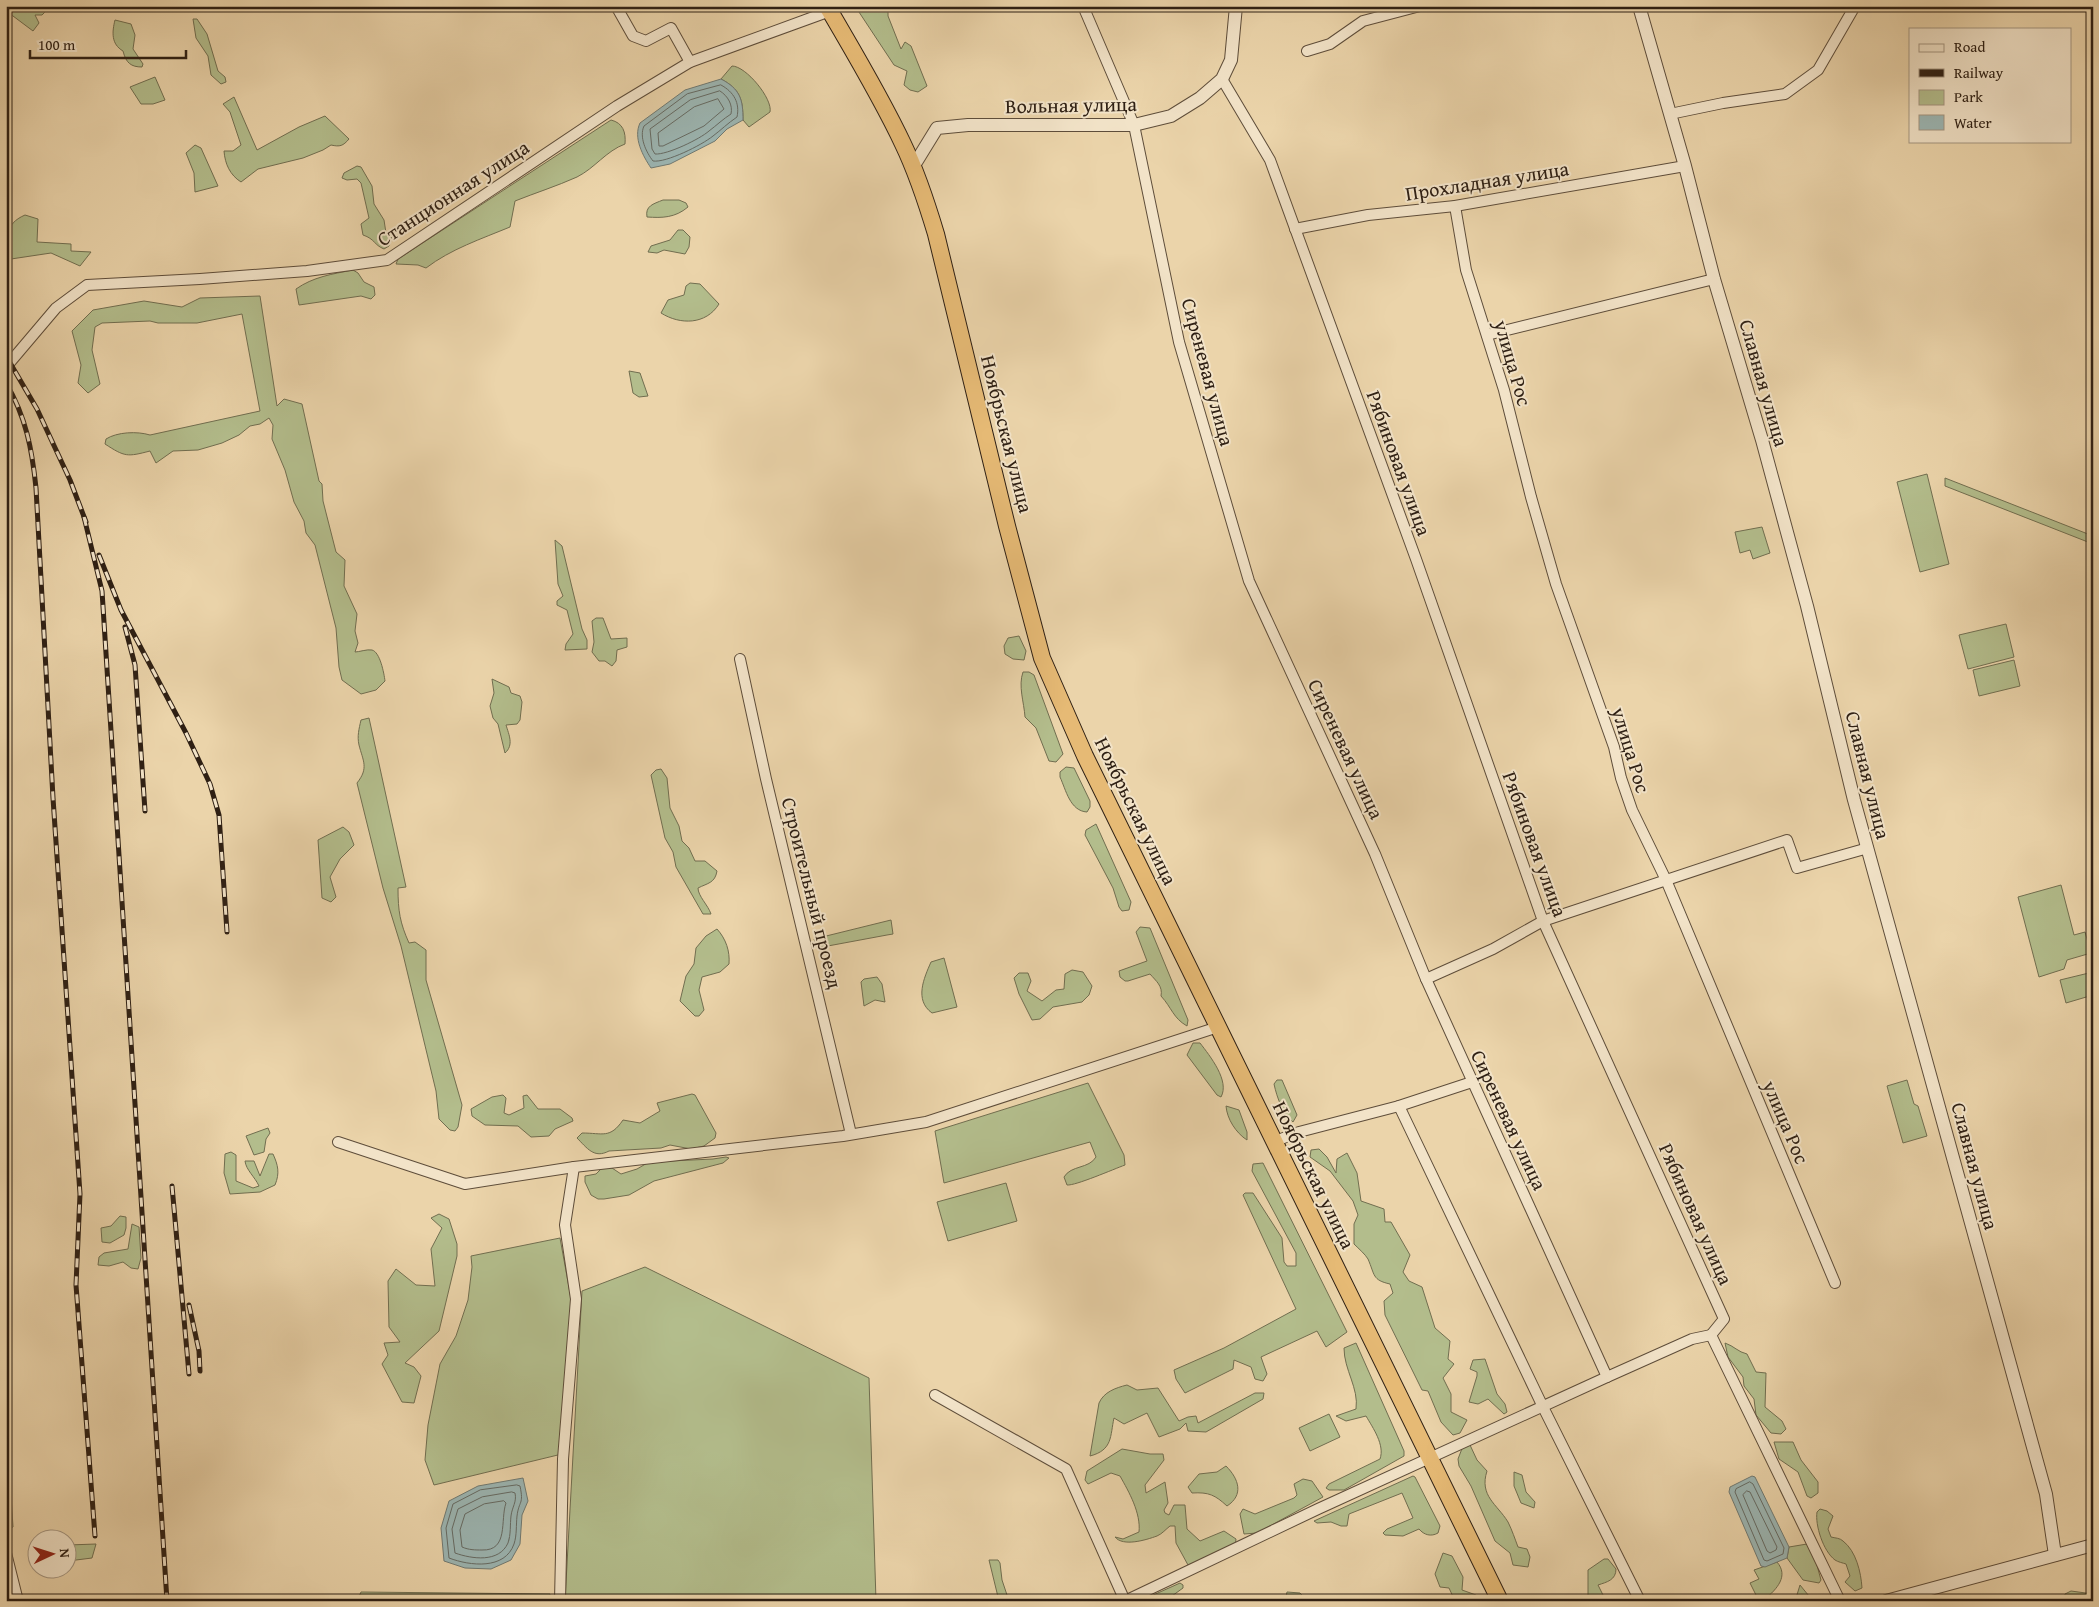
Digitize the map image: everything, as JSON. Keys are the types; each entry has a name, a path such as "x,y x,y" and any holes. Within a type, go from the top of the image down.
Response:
{"highway":[{"name":"Ноябрьская улица","path":"828,9 892,121 913,167 936,234 1007,526 1042,658 1085,756 1500,1601"}],"street":[{"path":"616,6 633,36 646,41 672,28 690,62"},
{"name":"Сиреневая улица","path":"1084,6 1134,125 1179,342 1249,580 1375,854 1426,979 1472,1082 1607,1376"},
{"name":"Вольная улица","path":"913,167 937,128 968,125 1134,125 1171,116 1200,98 1222,79 1231,60 1236,6"},
{"path":"1306,51 1330,44 1364,21 1420,6"},
{"name":"Славная улица","path":"1639,6 1685,166 1714,279 1762,440 1868,848 2046,1494 2056,1555"},
{"path":"1670,114 1723,103 1785,94 1818,70 1854,6"},
{"name":"Станционная улица","path":"6,367 56,308 87,285 307,271 387,260 618,106 690,62 828,9"},
{"name":"Рябиновая улица","path":"1222,79 1270,160 1416,559 1543,921 1724,1319 1711,1335"},
{"name":"Прохладная улица","path":"1294,228 1368,215 1455,206 1685,166"},
{"name":"улица Рос","path":"1455,206 1466,270 1504,390 1531,497 1556,584 1614,748 1621,778 1632,810 1666,880 1835,1283"},
{"path":"1487,334 1714,279"},
{"name":"Строительный проезд","path":"740,659 766,779 851,1134"},
{"path":"1426,979 1450,970 1493,949 1543,921 1787,840 1797,868 1868,848"},
{"path":"338,1142 465,1184 574,1168 851,1134 926,1122 1218,1027"},
{"path":"1273,1142 1299,1132 1399,1106 1472,1082"},
{"path":"1399,1106 1543,1406 1640,1601"},
{"path":"560,1601 563,1460 576,1298 565,1225 574,1168"},
{"path":"935,1395 1066,1469 1125,1601 1318,1509 1607,1376 1692,1340 1711,1335 1840,1601"},
{"path":"1886,1601 2093,1545"},
{"path":"6,1553 18,1601"}],"green space":[{"path":"10,6 43,6 46,11 42,15 35,15 39,23 33,31 9,13"},
{"path":"855,6 888,6 888,16 901,49 905,42 911,46 927,86 918,92 910,90 904,85 907,71 894,65"},
{"path":"193,19 197,19 207,34 218,71 225,77 226,82 221,84 211,75 208,56 196,38"},
{"path":"115,20 131,24 135,35 133,49 143,64 142,67 130,64 123,51 116,45 113,33"},
{"path":"732,66 738,67 751,77 763,92 770,106 770,112 749,127 743,120 739,95 721,79"},
{"path":"155,77 165,100 153,104 141,104 130,87"},
{"path":"234,97 257,150 299,127 325,116 349,139 341,145 331,145 303,158 258,169 241,182 229,169 224,151 233,151 241,145 230,112 223,104"},
{"path":"611,120 618,123 623,129 625,144 612,151 577,177 515,201 510,227 456,250 426,268 418,265 396,264 398,259"},
{"path":"195,145 201,148 218,186 195,192 194,173 186,153"},
{"path":"357,166 361,167 372,186 374,204 384,220 386,233 392,238 389,246 384,249 363,235 361,224 369,218 361,183 357,179 347,180 342,178 344,173"},
{"path":"663,200 679,200 686,203 688,207 683,211 668,216 647,217 647,210 653,204"},
{"path":"25,215 38,219 37,242 71,244 71,251 91,252 80,266 51,253 11,259 7,239 8,233 13,223"},
{"path":"678,230 683,230 690,237 689,247 685,254 664,250 657,253 648,252 651,246 670,240"},
{"path":"353,270 358,273 364,282 374,287 375,295 371,299 361,296 299,305 296,289 302,285 316,279"},
{"path":"690,283 700,284 719,304 714,311 707,316 692,321 676,320 661,313 668,300 684,295 686,286"},
{"path":"260,296 277,406 284,399 302,404 319,481 322,484 323,501 336,552 345,560 344,586 357,614 355,631 358,643 355,652 372,650 377,655 383,668 385,681 376,690 361,694 342,680 336,628 315,545 306,533 304,521 294,502 285,470 272,439 273,425 269,418 260,424 250,426 239,435 222,443 198,450 173,451 156,463 150,451 126,455 105,444 106,439 121,434 150,435 260,411 242,314 197,323 158,323 150,321 102,323 95,327 92,350 100,384 88,393 78,383 81,365 72,331 93,310 144,301 182,307 200,298"},
{"path":"629,371 640,373 648,396 639,397 633,393"},
{"path":"1927,474 1949,564 1920,572 1897,482"},
{"path":"1945,478 2093,536 2093,544 1945,486"},
{"path":"1762,527 1770,553 1753,559 1750,550 1740,553 1735,532"},
{"path":"555,540 562,546 582,629 587,640 587,649 565,650 566,644 573,634 567,610 557,605 557,601 563,596 558,584"},
{"path":"596,618 603,618 611,639 627,638 627,647 617,650 616,661 612,666 605,661 599,661 592,652 594,642 592,621"},
{"path":"2006,624 2014,657 1968,669 1959,635"},
{"path":"1019,636 1026,651 1024,660 1013,659 1005,654 1004,646 1008,638"},
{"path":"2014,660 2020,686 1979,696 1973,670"},
{"path":"1023,672 1029,672 1034,675 1063,754 1056,762 1049,761 1036,728 1025,717 1021,688"},
{"path":"492,679 509,687 511,693 520,696 522,702 520,720 517,724 506,725 510,743 505,753 498,724 493,718 490,706 494,693"},
{"path":"369,718 406,887 398,888 399,910 403,929 409,943 415,942 426,950 426,980 462,1105 458,1127 455,1131 450,1130 439,1119 436,1091 401,946 383,888 357,783 364,769 358,742 359,729 361,720"},
{"path":"1066,767 1074,768 1090,801 1090,807 1087,812 1076,808 1067,794 1060,777 1060,772"},
{"path":"661,769 667,778 670,808 679,826 682,841 689,848 695,861 705,861 717,871 713,880 698,888 711,914 703,914 676,867 673,852 665,838 651,775 656,770"},
{"path":"1096,824 1131,902 1129,910 1122,911 1119,907 1113,888 1085,835 1086,830"},
{"path":"343,827 349,832 354,845 340,859 330,877 336,897 331,902 322,898 318,840"},
{"path":"2061,885 2074,935 2085,932 2091,953 2067,960 2064,969 2039,977 2018,897"},
{"path":"891,920 893,934 817,948 814,939"},
{"path":"1140,927 1150,928 1188,1020 1187,1026 1182,1023 1161,996 1160,986 1150,974 1128,981 1120,977 1119,971 1147,961 1136,932"},
{"path":"717,929 727,945 729,964 720,972 702,977 699,990 704,1010 699,1016 695,1016 680,1001 686,976 694,964 696,948 706,936"},
{"path":"944,958 957,1007 932,1013 923,1002 923,982 931,962"},
{"path":"1072,970 1083,972 1092,986 1089,995 1082,1002 1053,1007 1040,1019 1032,1020 1019,994 1014,978 1019,973 1028,973 1031,981 1027,991 1042,1001 1056,990 1064,989 1065,974"},
{"path":"2093,972 2093,995 2066,1003 2060,980"},
{"path":"877,977 882,984 885,1002 875,1000 864,1006 861,982 864,979"},
{"path":"1193,1043 1200,1043 1218,1069 1223,1084 1221,1097 1217,1095 1187,1055"},
{"path":"1277,1080 1282,1080 1297,1115 1293,1122 1286,1115 1279,1100 1274,1084"},
{"path":"1907,1080 1914,1104 1918,1106 1927,1136 1903,1143 1887,1086"},
{"path":"1088,1083 1124,1155 1125,1165 1067,1185 1064,1177 1067,1173 1089,1164 1096,1157 1090,1142 944,1183 935,1131"},
{"path":"692,1094 695,1095 716,1133 715,1138 704,1146 691,1149 670,1145 661,1148 609,1151 599,1154 588,1149 577,1138 582,1133 606,1134 614,1130 623,1120 640,1123 660,1111 657,1103"},
{"path":"503,1095 506,1098 504,1113 509,1115 524,1108 523,1096 527,1095 538,1109 560,1109 572,1118 573,1121 555,1129 549,1136 531,1137 518,1126 485,1125 472,1116 471,1109 492,1097"},
{"path":"1226,1106 1239,1110 1247,1132 1247,1140 1239,1134 1233,1125 1228,1116"},
{"path":"268,1128 270,1133 266,1139 264,1152 254,1155 246,1136"},
{"path":"1319,1149 1327,1157 1336,1173 1337,1159 1347,1153 1357,1173 1361,1201 1384,1209 1385,1222 1391,1222 1410,1255 1403,1272 1409,1281 1422,1287 1435,1328 1450,1341 1448,1359 1454,1364 1443,1378 1451,1394 1451,1412 1467,1420 1460,1433 1453,1435 1441,1422 1428,1391 1422,1390 1385,1315 1384,1301 1393,1293 1390,1284 1377,1279 1368,1259 1354,1244 1354,1224 1358,1215 1353,1201 1330,1171 1310,1157 1311,1150"},
{"path":"231,1152 236,1155 236,1181 253,1188 259,1186 245,1161 254,1161 260,1176 269,1154 273,1154 278,1169 275,1185 260,1192 230,1194 224,1173 225,1154"},
{"path":"729,1158 723,1163 654,1181 629,1195 598,1199 591,1195 585,1182 585,1176 596,1174 602,1168 612,1168 621,1174 637,1169 649,1162"},
{"path":"1263,1163 1347,1332 1326,1347 1317,1331 1261,1357 1267,1374 1263,1381 1255,1379 1251,1367 1234,1360 1233,1369 1185,1393 1176,1379 1174,1370 1224,1348 1296,1309 1243,1195 1245,1193 1253,1193 1282,1238 1284,1262 1287,1266 1296,1266 1296,1253 1252,1171 1253,1164"},
{"path":"1006,1183 1017,1221 948,1241 937,1202"},
{"path":"439,1214 449,1219 457,1244 457,1256 439,1331 405,1363 414,1367 421,1376 414,1403 402,1402 382,1364 388,1355 384,1343 400,1342 389,1327 388,1281 396,1269 416,1285 435,1286 431,1249 442,1228 431,1218"},
{"path":"120,1216 126,1217 124,1235 110,1243 102,1242 101,1228 111,1226"},
{"path":"132,1224 139,1227 141,1258 138,1269 131,1268 123,1262 109,1266 98,1265 99,1257 104,1253 128,1249"},
{"path":"560,1238 572,1304 562,1454 434,1485 425,1460 428,1425 440,1364 456,1336 468,1300 472,1267 471,1256"},
{"path":"645,1267 869,1378 876,1601 565,1601 582,1291"},
{"path":"1356,1343 1404,1451 1404,1456 1344,1490 1329,1490 1326,1488 1329,1484 1380,1459 1381,1454 1380,1442 1366,1416 1346,1421 1336,1416 1356,1409 1354,1386 1346,1364 1344,1348"},
{"path":"1725,1343 1747,1354 1756,1372 1766,1373 1765,1407 1782,1421 1786,1429 1781,1434 1771,1433 1756,1415 1754,1399 1744,1386 1743,1377 1728,1357"},
{"path":"1485,1359 1497,1394 1505,1404 1507,1412 1504,1414 1488,1399 1478,1404 1469,1402 1477,1376 1477,1372 1470,1369 1473,1360"},
{"path":"1127,1385 1137,1390 1158,1388 1179,1421 1196,1416 1198,1423 1255,1393 1264,1393 1263,1399 1206,1432 1188,1431 1186,1423 1180,1429 1159,1437 1147,1413 1124,1424 1114,1418 1107,1446 1090,1456 1099,1403 1110,1391"},
{"path":"1329,1414 1340,1437 1310,1451 1299,1428"},
{"path":"6,1418 13,1527 9,1529 6,1524"},
{"path":"1774,1442 1793,1442 1801,1460 1818,1482 1818,1493 1811,1498 1807,1496 1798,1472 1779,1459"},
{"path":"1470,1445 1477,1460 1487,1471 1485,1487 1490,1499 1508,1522 1518,1547 1527,1549 1530,1557 1528,1567 1513,1565 1510,1553 1495,1541 1471,1486 1459,1466 1458,1459 1463,1446"},
{"path":"1122,1449 1150,1454 1163,1454 1164,1460 1145,1485 1146,1493 1165,1482 1168,1503 1164,1510 1165,1513 1169,1515 1174,1505 1185,1505 1187,1529 1200,1541 1224,1531 1236,1539 1235,1547 1188,1565 1176,1543 1175,1526 1170,1526 1157,1536 1141,1541 1123,1542 1115,1537 1123,1539 1139,1532 1138,1517 1127,1489 1120,1476 1111,1473 1088,1484 1085,1480 1087,1471"},
{"path":"1226,1466 1237,1481 1238,1487 1236,1497 1227,1506 1211,1495 1192,1493 1188,1487 1199,1474 1217,1472"},
{"path":"1514,1472 1522,1475 1526,1492 1535,1502 1534,1508 1521,1503 1514,1486"},
{"path":"1413,1476 1440,1526 1438,1533 1428,1535 1419,1529 1403,1536 1385,1535 1383,1533 1387,1529 1413,1518 1402,1493 1349,1514 1347,1526 1331,1522 1317,1523 1314,1521"},
{"path":"1303,1479 1312,1481 1323,1497 1257,1533 1244,1534 1240,1514 1243,1509 1255,1514 1294,1498 1297,1495 1294,1484"},
{"path":"1820,1509 1827,1511 1833,1516 1828,1529 1831,1537 1842,1540 1848,1545 1859,1569 1862,1588 1855,1591 1845,1582 1850,1576 1846,1564 1835,1560 1827,1551 1817,1524 1817,1512"},
{"path":"96,1544 92,1558 78,1560 78,1545"},
{"path":"1807,1544 1815,1558 1821,1580 1819,1583 1803,1580 1787,1558 1789,1547"},
{"path":"1443,1553 1452,1556 1463,1577 1462,1590 1476,1595 1478,1601 1455,1601 1449,1588 1440,1587 1435,1574"},
{"path":"1604,1559 1608,1559 1616,1569 1616,1573 1610,1580 1598,1585 1606,1601 1591,1601 1588,1596 1588,1570"},
{"path":"989,1560 998,1560 1000,1563 1002,1580 1009,1601 999,1601"},
{"path":"1777,1562 1782,1572 1780,1582 1765,1599 1766,1601 1759,1601 1750,1583 1759,1579 1754,1570"},
{"path":"1180,1583 1183,1585 1183,1588 1165,1601 1140,1601"},
{"path":"1800,1585 1813,1601 1789,1601 1796,1598"},
{"path":"2071,1591 2093,1594 2093,1601 2064,1601 2065,1594"},
{"path":"361,1592 550,1594 548,1601 357,1601"},
{"path":"1287,1592 1300,1593 1305,1598 1304,1601 1285,1601"}],"water":[{"path":"721,79 739,95 743,120 727,129 715,141 670,164 651,168 638,141 640,123 685,90"},
{"path":"1752,1476 1755,1477 1789,1547 1787,1558 1765,1567 1761,1566 1729,1492 1730,1487"},
{"path":"523,1478 528,1501 522,1515 520,1544 511,1560 491,1569 465,1568 444,1561 441,1528 449,1501 478,1486"}],"railway":[{"path":"6,356 37,409 70,480 86,522"},
{"path":"6,383 19,408 27,434 36,488 53,798 80,1194 76,1285 95,1536"},
{"path":"84,517 102,591 167,1601"},
{"path":"99,555 121,610 186,733 210,784 219,815 227,932"},
{"path":"125,627 135,665 145,811"},
{"path":"172,1186 189,1374"},
{"path":"189,1305 199,1351 200,1371"}]}
